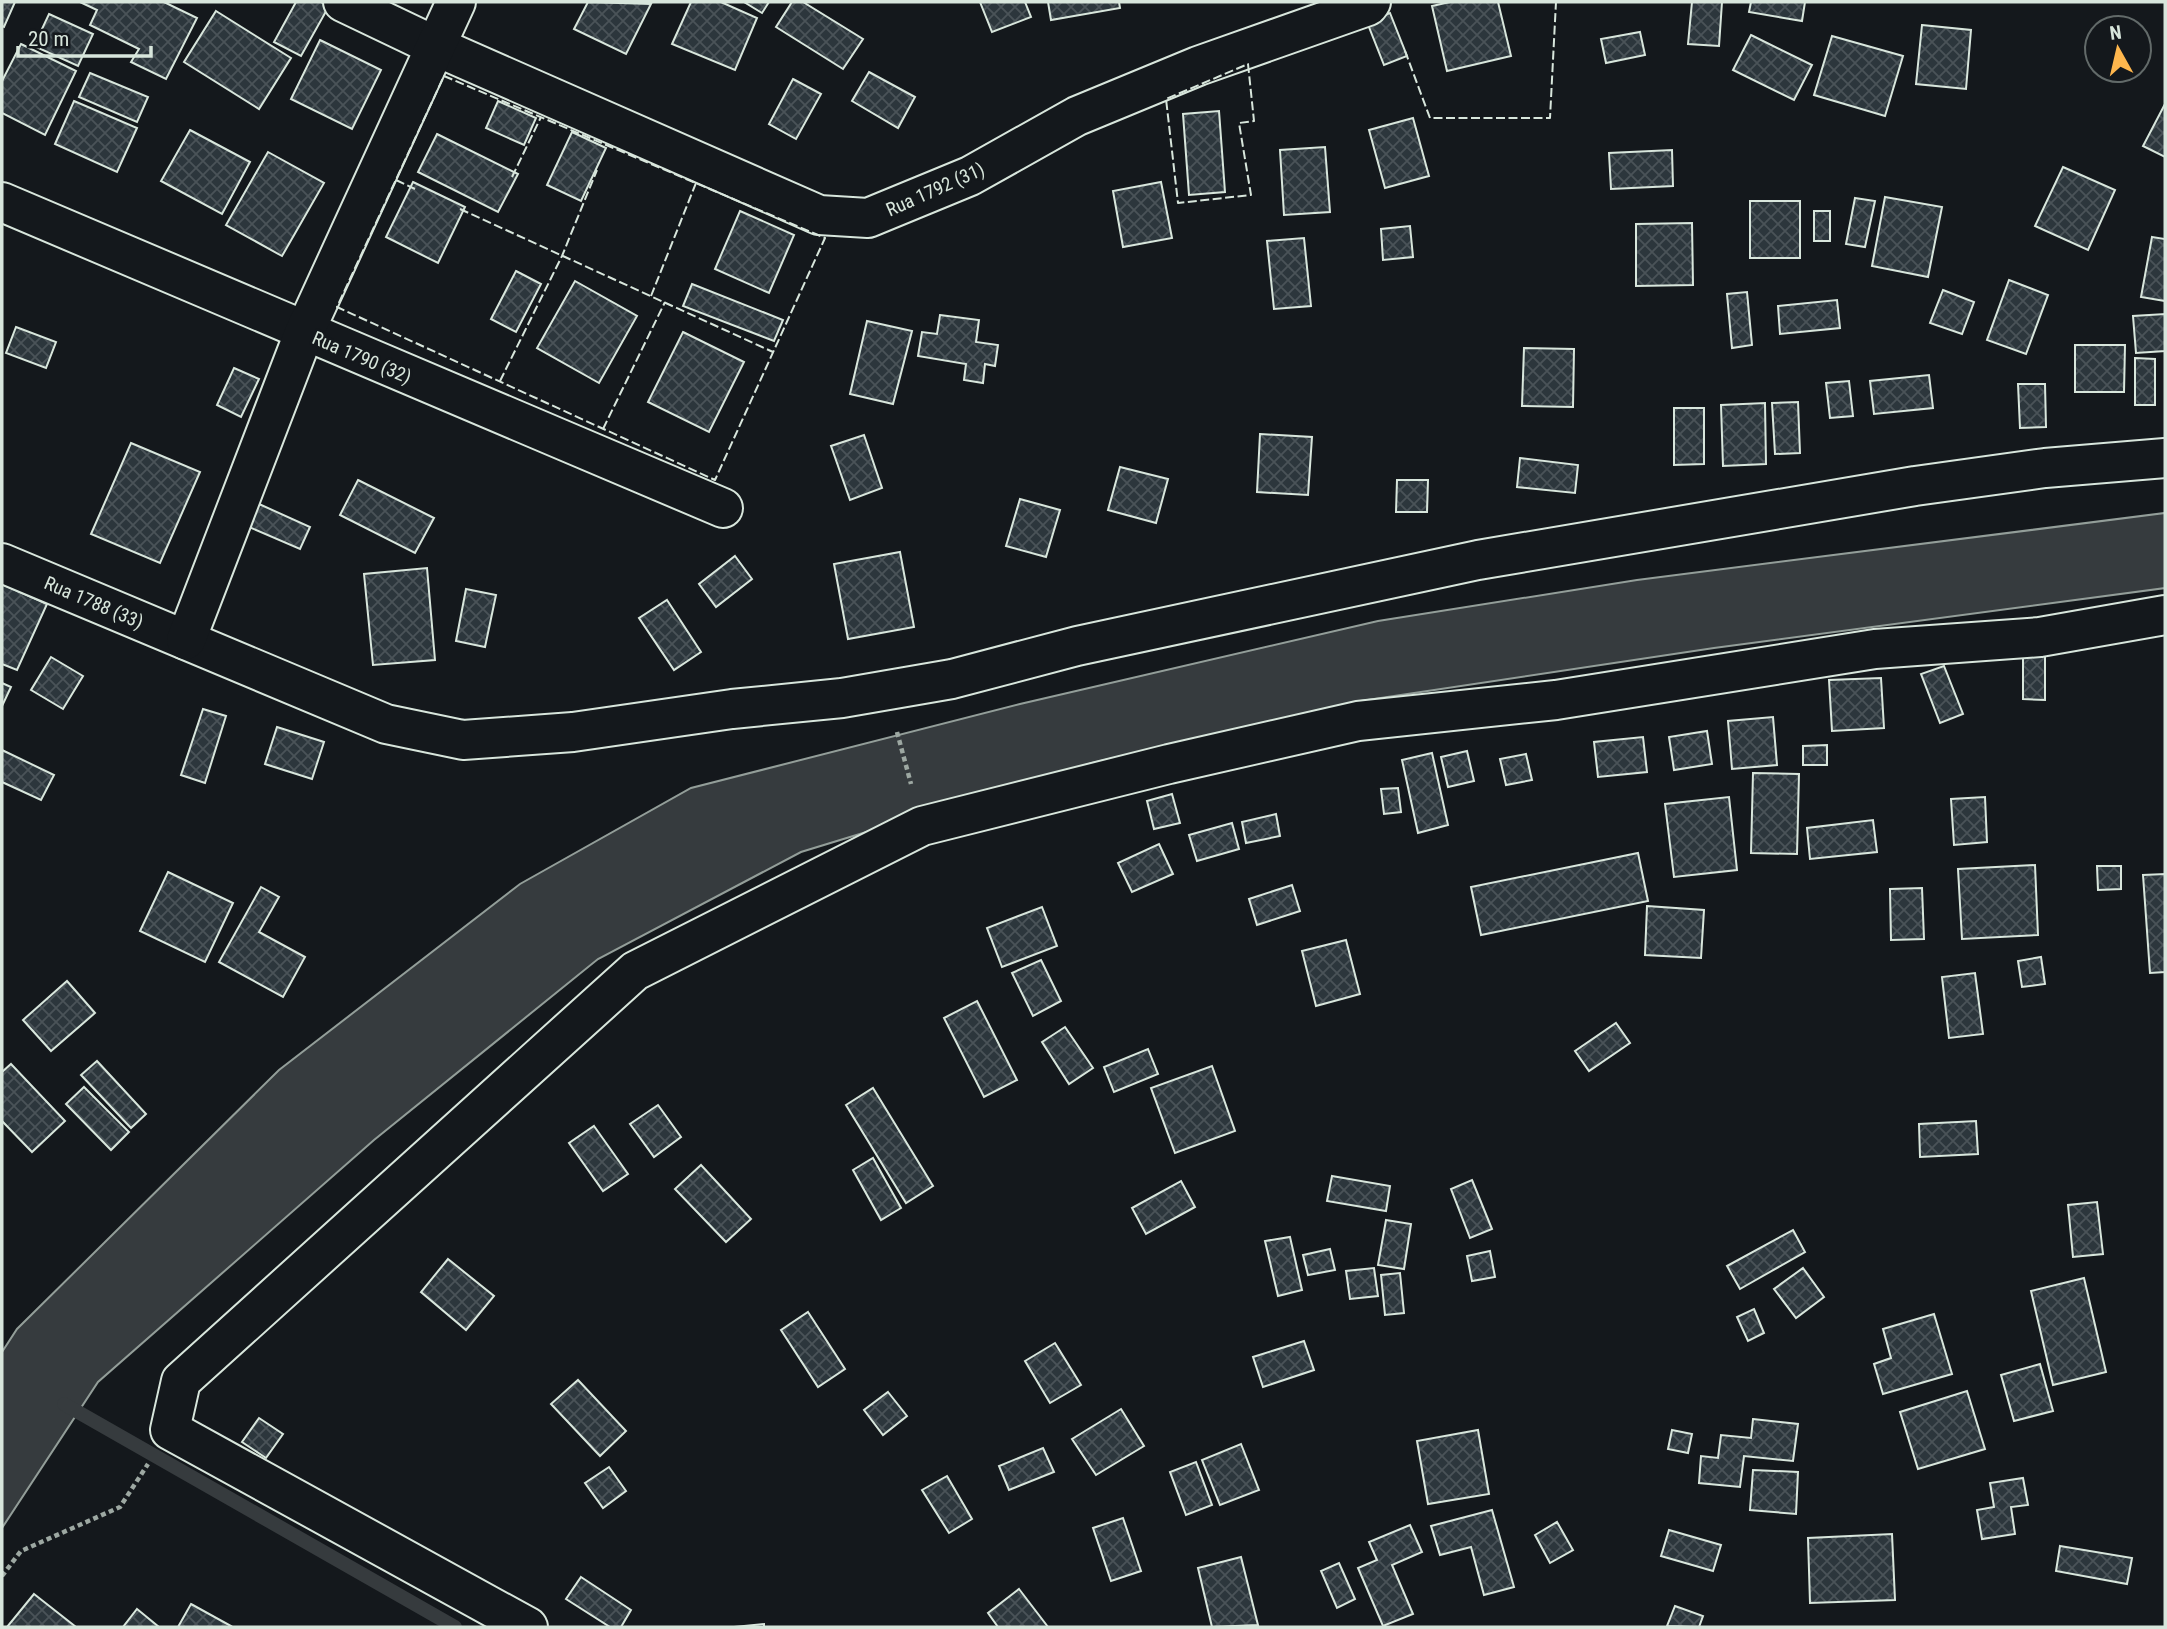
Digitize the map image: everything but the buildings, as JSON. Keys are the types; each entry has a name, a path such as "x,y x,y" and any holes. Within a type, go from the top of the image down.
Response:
{"street":[{"name":"Rua 1792 (31)","path":"343,2 435,46 819,215 868,218 970,176 1077,116 1198,66 1368,6 1371,2"},
{"path":"186,640 304,333 456,2"},
{"name":"Rua 1790 (32)","path":"2,202 304,333 723,508"},
{"name":"Rua 1788 (33)","path":"2,563 386,724 463,740 573,732 886,691 952,679 1077,646 1478,560 1967,479 2045,468 2165,458"},
{"path":"528,1627 170,1430 181,1381 635,971 922,826 1169,764 1358,721 1556,700 1875,649 2040,637 2165,615"}],"path":[{"path":"886,691 922,826"},
{"path":"2,1576 21,1551 120,1507 170,1430"}],"shaded area":[{"path":"2165,513 2165,588 1714,648 1354,702 1092,763 801,852 598,959 374,1140 98,1382 2,1528 2,1352 17,1329 279,1070 520,884 691,788 1020,704 1378,621 1637,580"}],"waterway":[{"path":"64,1404 455,1627"}],"fence":[{"path":"1405,51 1430,118 1550,118 1556,2"},
{"path":"1248,64 1254,121 1239,123 1251,195 1178,203 1166,99 1248,64"},
{"path":"444,76 825,238 715,480 337,307 444,76"},
{"path":"512,177 541,117"},
{"path":"500,381 562,256 597,170"},
{"path":"396,180 415,189"},
{"path":"651,296 696,183"},
{"path":"460,209 773,352"},
{"path":"603,429 665,302"}]}
